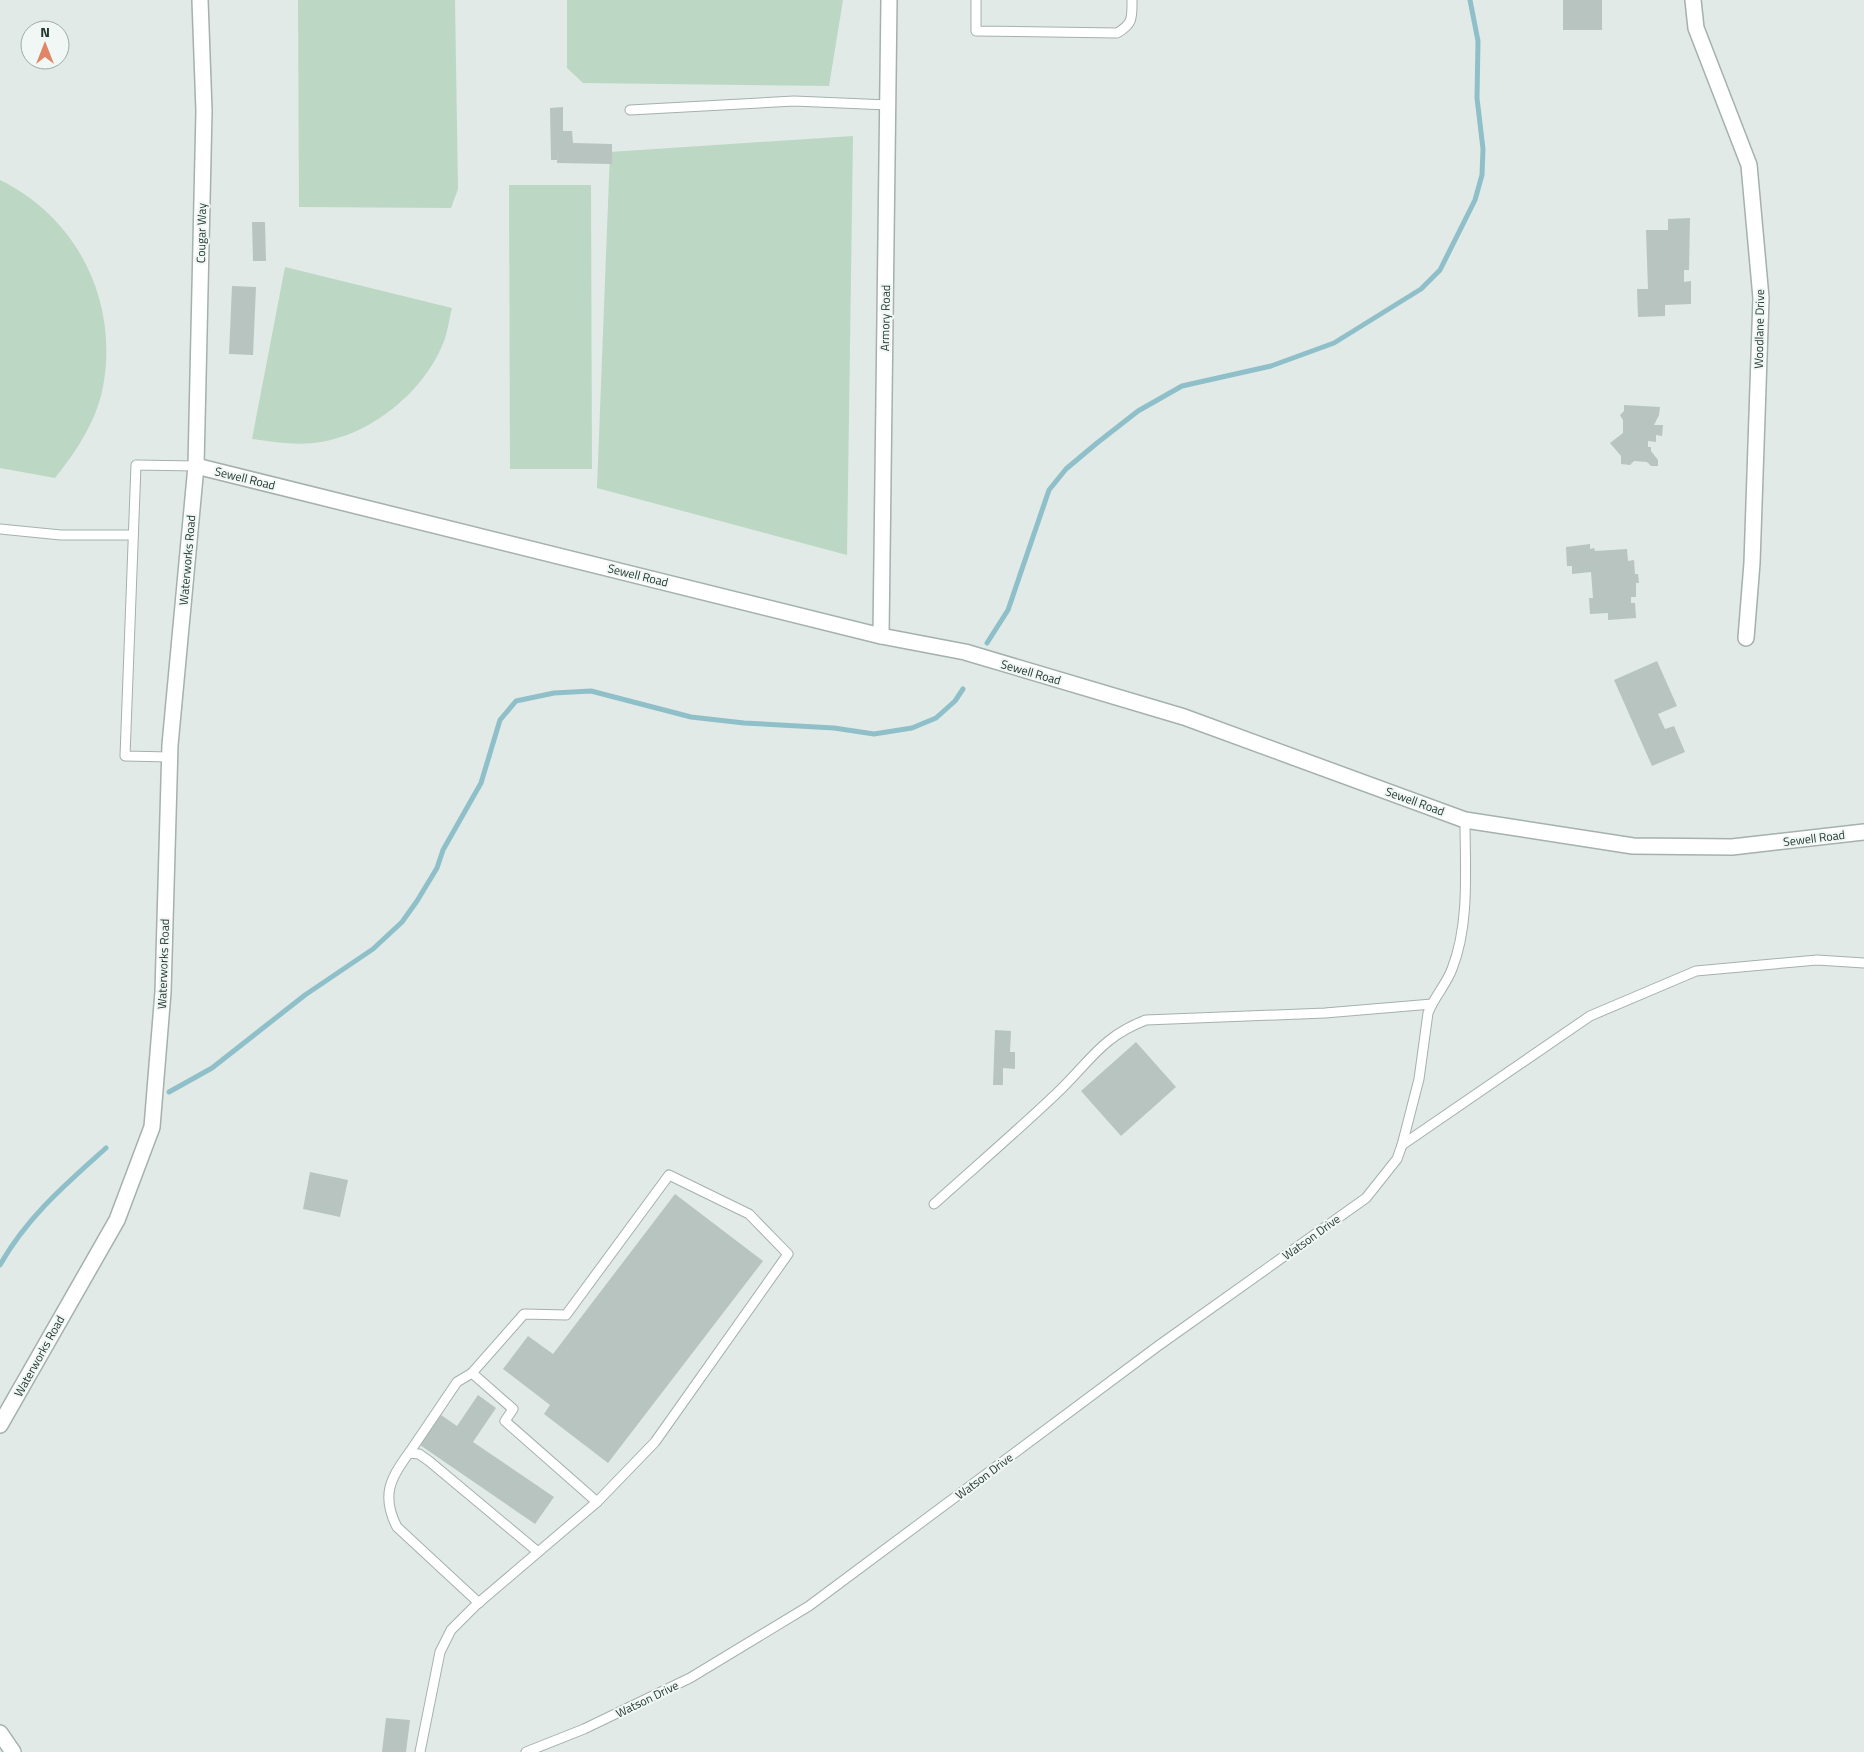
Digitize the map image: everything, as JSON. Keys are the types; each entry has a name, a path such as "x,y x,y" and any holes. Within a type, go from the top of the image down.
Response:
{"street":[{"name":"Cougar Way","path":"196,466 204,111 200,0"},
{"name":"Armory Road","path":"881,636 889,0"},
{"name":"Woodlane Drive","path":"1693,0 1696,28 1749,165 1761,298 1752,563 1746,638"},
{"name":"Sewell Road","path":"196,466 881,636 965,652 1184,717 1465,820 1634,846 1732,848 1864,832"},
{"name":"Waterworks Road","path":"0,1425 118,1220 151,1132 163,992 170,758 196,466"},
{"path":"0,1733 13,1752"}],"lane":[{"path":"976,0 976,31 1117,33 1128,27 1132,18 1132,0"},
{"path":"630,110 794,101 888,105"},
{"path":"170,758 126,756 136,465 196,466"},
{"path":"0,528 61,535 133,535"},
{"path":"934,1204 1057,1093 1103,1044 1132,1025 1146,1020 1325,1013 1432,1004 1452,971 1462,926 1465,820"},
{"path":"1402,1145 1590,1016 1696,971 1817,960 1864,962"},
{"name":"Watson Drive","path":"526,1752 584,1729 690,1678 809,1606 1158,1346 1366,1198 1397,1159 1402,1145 1419,1079 1432,1004"},
{"path":"420,1752 440,1652 454,1626 597,1502 655,1442 788,1254 749,1214 669,1175 566,1315 524,1314 472,1373 457,1382 394,1472 389,1489 391,1516 397,1527 480,1602"},
{"path":"472,1373 513,1409 505,1421 597,1502"},
{"path":"409,1452 419,1454 429,1461 538,1552"}],"green space":[{"path":"298,0 455,0 458,189 451,208 299,207"},
{"path":"567,0 843,0 829,86 583,83 567,68"},
{"path":"853,136 847,555 597,488 610,152"},
{"path":"0,180 27,196 50,215 70,238 85,263 97,291 104,320 106,350 104,381 97,408 79,445 55,478 0,468"},
{"path":"509,185 591,185 592,469 510,469"},
{"path":"285,267 452,308 445,337 436,359 424,376 395,407 359,430 321,442 304,444 252,439"}],"building":[{"path":"1563,0 1602,0 1602,30 1563,30"},
{"path":"563,107 563,131 572,131 573,143 612,144 612,164 557,163 558,143 557,160 551,160 550,108"},
{"path":"1690,218 1689,270 1684,270 1684,282 1691,281 1691,304 1665,305 1665,316 1638,317 1637,289 1648,289 1646,230 1668,230 1668,219"},
{"path":"252,222 265,222 266,261 253,261"},
{"path":"232,286 256,287 253,355 229,354"},
{"path":"1624,405 1660,407 1659,415 1654,425 1663,425 1662,436 1656,435 1656,442 1648,441 1648,447 1651,447 1651,451 1658,460 1658,466 1651,466 1647,462 1634,461 1630,465 1621,464 1621,456 1610,443 1623,433 1623,420 1620,415 1624,411"},
{"path":"1590,544 1590,549 1594,548 1595,551 1627,549 1628,561 1634,560 1635,574 1638,574 1639,583 1636,583 1636,597 1631,597 1631,603 1635,603 1636,618 1608,620 1608,613 1590,614 1589,598 1593,598 1591,572 1572,574 1572,566 1567,566 1566,547"},
{"path":"1657,661 1677,706 1658,714 1665,729 1674,726 1685,752 1652,766 1614,680"},
{"path":"995,1030 1011,1031 1010,1052 1015,1052 1015,1069 1003,1068 1003,1085 993,1085"},
{"path":"1136,1042 1176,1087 1121,1136 1081,1091"},
{"path":"310,1172 348,1180 340,1217 303,1209"},
{"path":"675,1194 763,1261 608,1463 544,1414 550,1405 503,1369 528,1336 553,1354"},
{"path":"478,1395 496,1408 473,1442 554,1497 535,1524 420,1445 441,1415 457,1426"},
{"path":"386,1718 410,1720 406,1752 382,1752"}],"waterway":[{"path":"987,643 1008,610 1049,490 1066,469 1097,443 1138,411 1182,386 1271,366 1334,343 1421,289 1440,270 1475,200 1482,175 1483,149 1477,98 1478,41 1470,0"},
{"path":"169,1092 212,1068 305,995 373,949 402,922 437,868 443,850 481,783 500,720 516,701 554,693 591,691 691,717 744,723 834,728 874,734 912,728 936,718 955,701 963,689"},
{"path":"0,1265 35,1216 62,1188 106,1148"}]}
